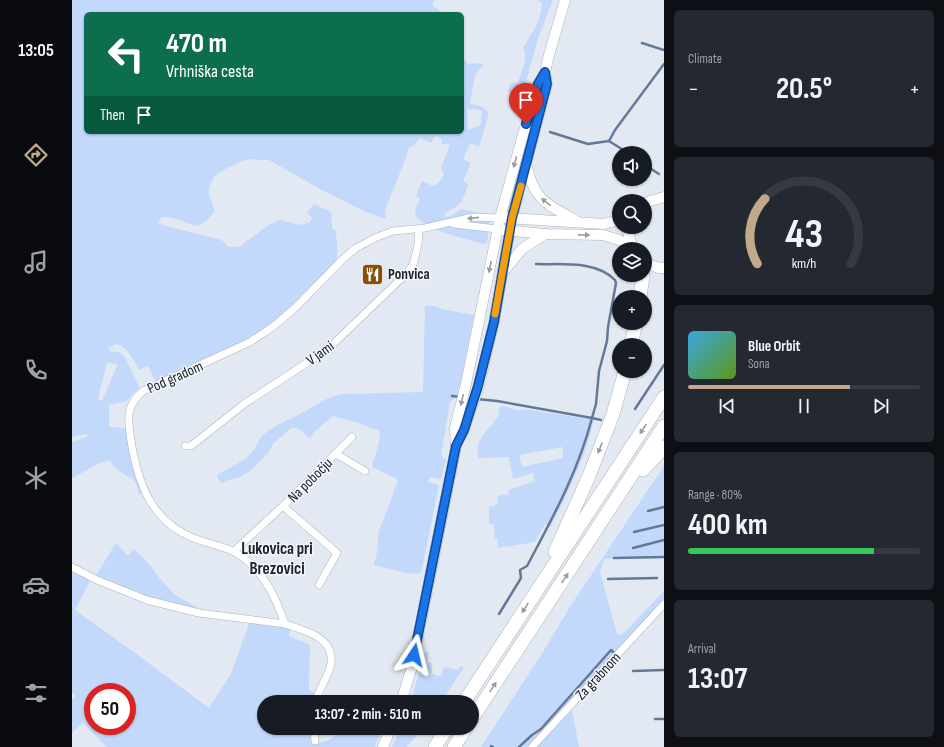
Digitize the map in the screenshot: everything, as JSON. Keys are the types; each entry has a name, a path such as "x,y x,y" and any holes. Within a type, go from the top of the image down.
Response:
{"highway":[{"path":"538,588 589,476 613,414 623,378"},
{"path":"469,695 664,397"},
{"path":"479,708 664,426"},
{"path":"608,511 664,447"},
{"path":"435,747 443,735"},
{"path":"454,747 462,735"}],"main road":[{"path":"403,695 412,667 456,446 464,430 462,418 466,384 497,229 538,84 545,72 565,0"},
{"path":"462,418 478,386 494,322 512,218 547,84 545,72"},
{"path":"526,166 530,182 540,198 579,222"},
{"path":"652,201 664,198"},
{"path":"500,218 604,224 612,222"},
{"path":"497,229 545,234 603,235 622,242"},
{"path":"503,272 522,249 545,234"},
{"path":"652,266 664,268"},
{"path":"383,747 388,735"}],"street":[{"name":"Pod gradom","path":"285,624 278,602 267,584 245,559 234,551 195,538 179,530 162,518 151,503 137,470 132,448 128,415 132,403 143,391 250,342 274,326 296,307 343,259 366,242 393,231 419,229 473,217 500,218"},
{"path":"448,223 497,229"},
{"name":"V jami","path":"185,446 191,446 244,404 328,350 413,265 418,245 419,229"},
{"name":"Na pobočju","path":"234,551 283,506 352,437"},
{"name":"Na pobočju","path":"336,454 365,471"},
{"name":"Na pobočju","path":"283,506 337,553 319,585"},
{"path":"72,567 97,580 147,600 199,613 285,624 317,636 324,642 331,653 330,669 318,695"},
{"name":"Za grabnom","path":"532,747 664,604"},
{"path":"315,735 315,741"}],"shaded area":[{"path":"72,0 435,0 432,5 441,12 84,12 84,134 464,134 464,59 468,64 478,63 484,65 475,75 470,104 484,107 484,109 489,112 479,147 470,143 463,159 471,163 463,181 468,184 465,195 458,205 445,213 445,217 450,216 461,209 491,215 487,242 484,244 437,230 420,221 416,216 415,209 420,199 416,196 422,181 433,186 440,181 444,173 441,168 450,144 441,144 442,140 437,136 431,143 420,138 414,145 409,147 385,210 386,219 364,211 320,189 269,160 249,159 225,169 214,177 209,187 209,195 215,211 207,220 198,226 167,217 162,217 158,223 218,239 223,241 227,246 239,247 267,226 279,220 301,225 310,222 312,218 307,213 314,204 331,212 332,228 336,231 336,261 295,304 273,323 251,338 156,382 148,366 139,370 130,355 121,346 117,344 108,348 111,352 119,352 125,357 140,388 127,401 109,405 109,427 126,428 143,490 139,496 135,481 115,468 109,460 100,463 72,478 72,442 89,436 84,434 72,437","holes":["467,109 482,110 481,125 468,130","107,363 117,364 117,366 102,401 98,399"]},
{"path":"538,0 553,0 538,38 522,96 508,92 510,84 518,82 525,60 525,51 523,48 536,27 542,9 542,3"},
{"path":"425,306 436,306 442,309 474,315 458,398 455,398 450,402 441,455 446,459 441,479 430,477 428,482 439,485 422,569 419,574 406,573 374,565 379,531 398,481 395,478 372,467 379,443 379,430 333,416 314,432 310,439 301,430 291,428 273,444 268,453 251,470 240,477 222,483 218,480 217,475 249,455 267,432 326,399 344,394 423,392"},
{"path":"504,406 516,410 530,410 594,420 586,448 575,475 550,527 545,524 535,542 498,548 498,539 495,539 494,525 489,523 489,507 498,504 497,496 509,494 508,490 535,481 533,473 513,479 509,457 479,458 477,452 480,440 496,420 499,415 498,411 500,407","holes":["563,447 563,458 522,467 519,455"]},
{"path":"664,466 664,557 604,559 600,572 617,634 622,635 664,591 664,599 606,665 528,747 481,747 541,655 571,605"},
{"path":"116,543 128,556 134,549 149,564 175,595 197,607 196,610 148,599 95,577"},
{"path":"72,569 91,579 75,610 209,708 231,674 250,621 291,629 289,636 310,645 309,689 315,695 257,695 257,735 312,735 312,738 318,743 326,741 336,735 379,735 375,747 107,747 95,735 136,735 136,683 84,683 84,724 83,723 72,733 72,700 76,696 72,692"},
{"path":"424,652 429,652 427,662 432,663 432,674 441,676 444,667 458,670 460,666 464,667 446,695 413,695"},
{"path":"572,710 579,747 536,747"},
{"path":"398,735 417,735 406,747 392,747"}],"waterway":[{"path":"642,43 664,50"},
{"path":"609,141 615,130 664,64"},
{"path":"550,132 588,144 609,141 617,146"},
{"path":"652,170 659,174"},
{"path":"477,399 497,401 592,418 596,404 599,371 607,341 616,283 615,280 598,269 588,266 536,264"},
{"path":"635,409 664,365"},
{"path":"452,396 460,397"},
{"path":"499,614 521,578 520,570 527,566 564,494 580,457 592,418 601,420"},
{"path":"648,511 664,507"},
{"path":"634,532 664,525"},
{"path":"633,548 664,540"},
{"path":"614,558 664,557"},
{"path":"608,579 657,578"},
{"path":"519,747 541,729 611,650 614,653"},
{"path":"633,671 664,670"},
{"path":"655,719 664,719"}],"slow traffic":[{"path":"495,314 512,218 521,186"}],"place":[{"name":"Ponvica","path":"372,274"}],"district":[{"name":"Lukovica pri Brezovici","path":"277,558"}],"route":[{"path":"414,655 451,466 456,446 464,430 478,386 494,322 512,218 547,84 545,72 538,84 526,124"}]}
